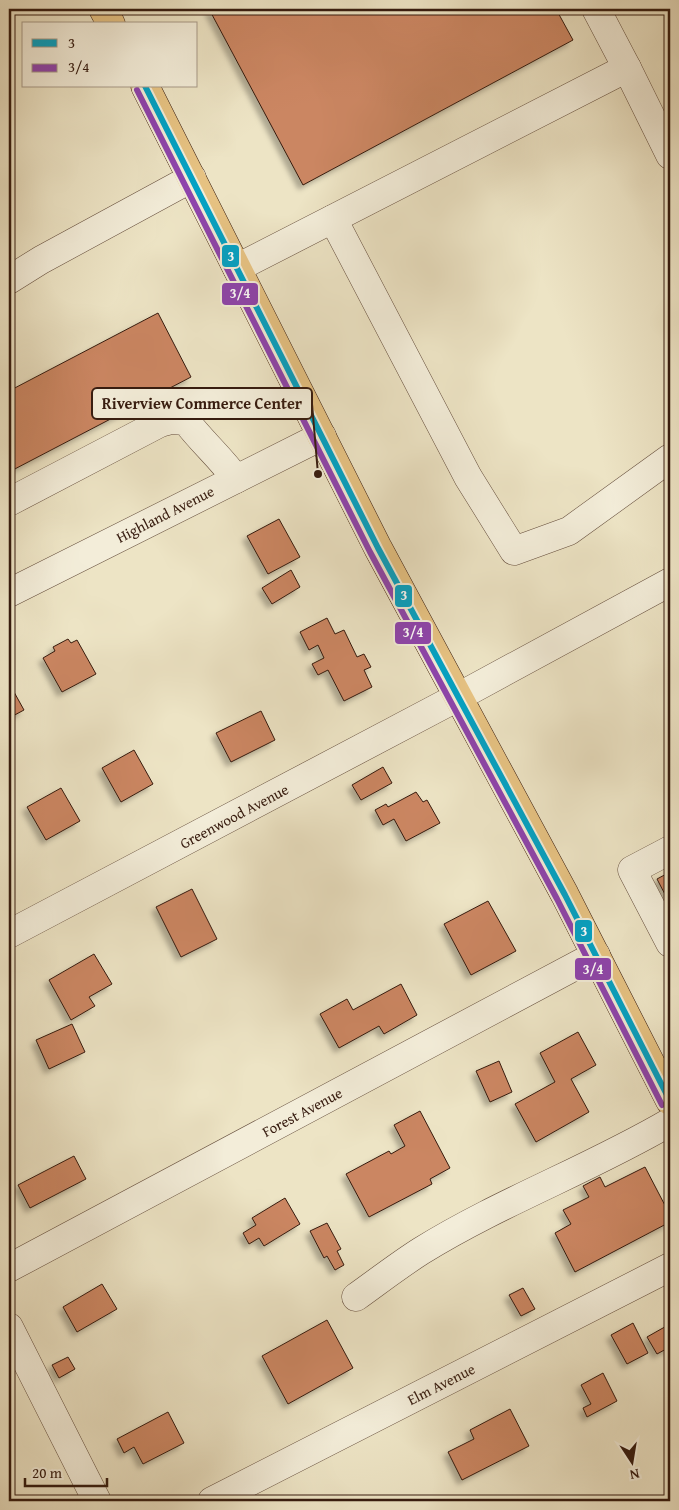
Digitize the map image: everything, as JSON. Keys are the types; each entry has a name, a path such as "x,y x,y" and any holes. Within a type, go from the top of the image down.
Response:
{"main road":[{"path":"103,9 110,22"},
{"path":"146,88 378,548 666,1086"}],"street":[{"path":"596,9 670,155"},
{"path":"237,268 627,68"},
{"path":"9,280 41,260 192,178"},
{"path":"333,219 468,477 514,551 569,531 670,458"},
{"path":"9,502 136,435 171,420 186,421 199,438 226,464 236,479"},
{"name":"Highland Avenue","path":"11,586 322,436"},
{"name":"Greenwood Avenue","path":"9,934 458,698 587,625 670,582"},
{"path":"670,850 632,870 670,942"},
{"name":"Forest Avenue","path":"9,1268 596,955"},
{"path":"356,1297 421,1251 517,1200 636,1142 670,1122"},
{"name":"Elm Avenue","path":"212,1501 670,1267"},
{"path":"9,1327 97,1501"}],"building":[{"path":"209,9 556,9 573,40 303,185"},
{"path":"158,313 191,377 9,472 9,391"},
{"path":"279,519 300,557 268,574 247,536"},
{"path":"291,570 300,587 272,604 262,588"},
{"path":"327,618 335,634 344,630 357,657 364,654 371,667 364,670 372,687 344,701 328,670 318,675 312,664 324,658 318,645 309,650 300,632"},
{"path":"68,639 71,643 77,640 96,674 62,692 43,658 55,651 53,647"},
{"path":"9,683 24,710 9,718"},
{"path":"261,711 275,740 231,762 216,733"},
{"path":"134,750 153,784 121,802 102,768"},
{"path":"383,767 392,783 361,800 352,785"},
{"path":"61,788 80,821 46,840 27,807"},
{"path":"416,792 423,802 427,800 440,823 406,841 394,819 383,825 375,810 386,804 388,807"},
{"path":"670,872 670,904 657,879"},
{"path":"192,889 217,939 181,957 156,907"},
{"path":"488,901 516,951 471,975 444,924"},
{"path":"94,954 112,984 89,997 95,1006 71,1020 49,980"},
{"path":"401,984 417,1015 384,1034 379,1026 339,1048 320,1014 347,999 353,1010"},
{"path":"72,1024 85,1052 49,1069 36,1040"},
{"path":"578,1032 596,1065 571,1079 589,1112 536,1142 515,1104 555,1082 540,1053"},
{"path":"499,1061 512,1092 490,1102 476,1071"},
{"path":"420,1111 450,1168 430,1179 432,1184 369,1217 346,1174 389,1151 391,1154 405,1146 394,1125"},
{"path":"74,1156 86,1179 30,1208 18,1185"},
{"path":"645,1167 670,1215 670,1222 575,1272 555,1233 571,1224 563,1210 589,1197 583,1186 600,1177 605,1187"},
{"path":"285,1198 300,1224 264,1246 259,1238 249,1244 243,1233 256,1225 252,1218"},
{"path":"327,1223 341,1249 337,1251 344,1265 335,1270 327,1256 324,1258 310,1231"},
{"path":"102,1284 117,1309 77,1332 63,1307"},
{"path":"523,1288 535,1309 521,1316 509,1295"},
{"path":"327,1320 353,1368 288,1404 262,1356"},
{"path":"633,1323 648,1353 627,1364 611,1335"},
{"path":"670,1324 670,1351 668,1348 657,1354 647,1337"},
{"path":"68,1357 75,1369 59,1378 52,1365"},
{"path":"603,1373 617,1401 587,1417 583,1408 591,1404 581,1385"},
{"path":"510,1409 529,1446 462,1480 448,1452 474,1439 470,1430"},
{"path":"168,1412 184,1443 143,1464 134,1447 124,1453 117,1439"},
{"path":"411,1497 412,1501 387,1501"}],"transit line":[{"name":"3","path":"146,88 378,548 565,895 670,1101"},
{"name":"3/4","path":"137,90 370,552 557,899 662,1105"}],"place":[{"name":"Riverview Commerce Center","path":"318,474"}]}
